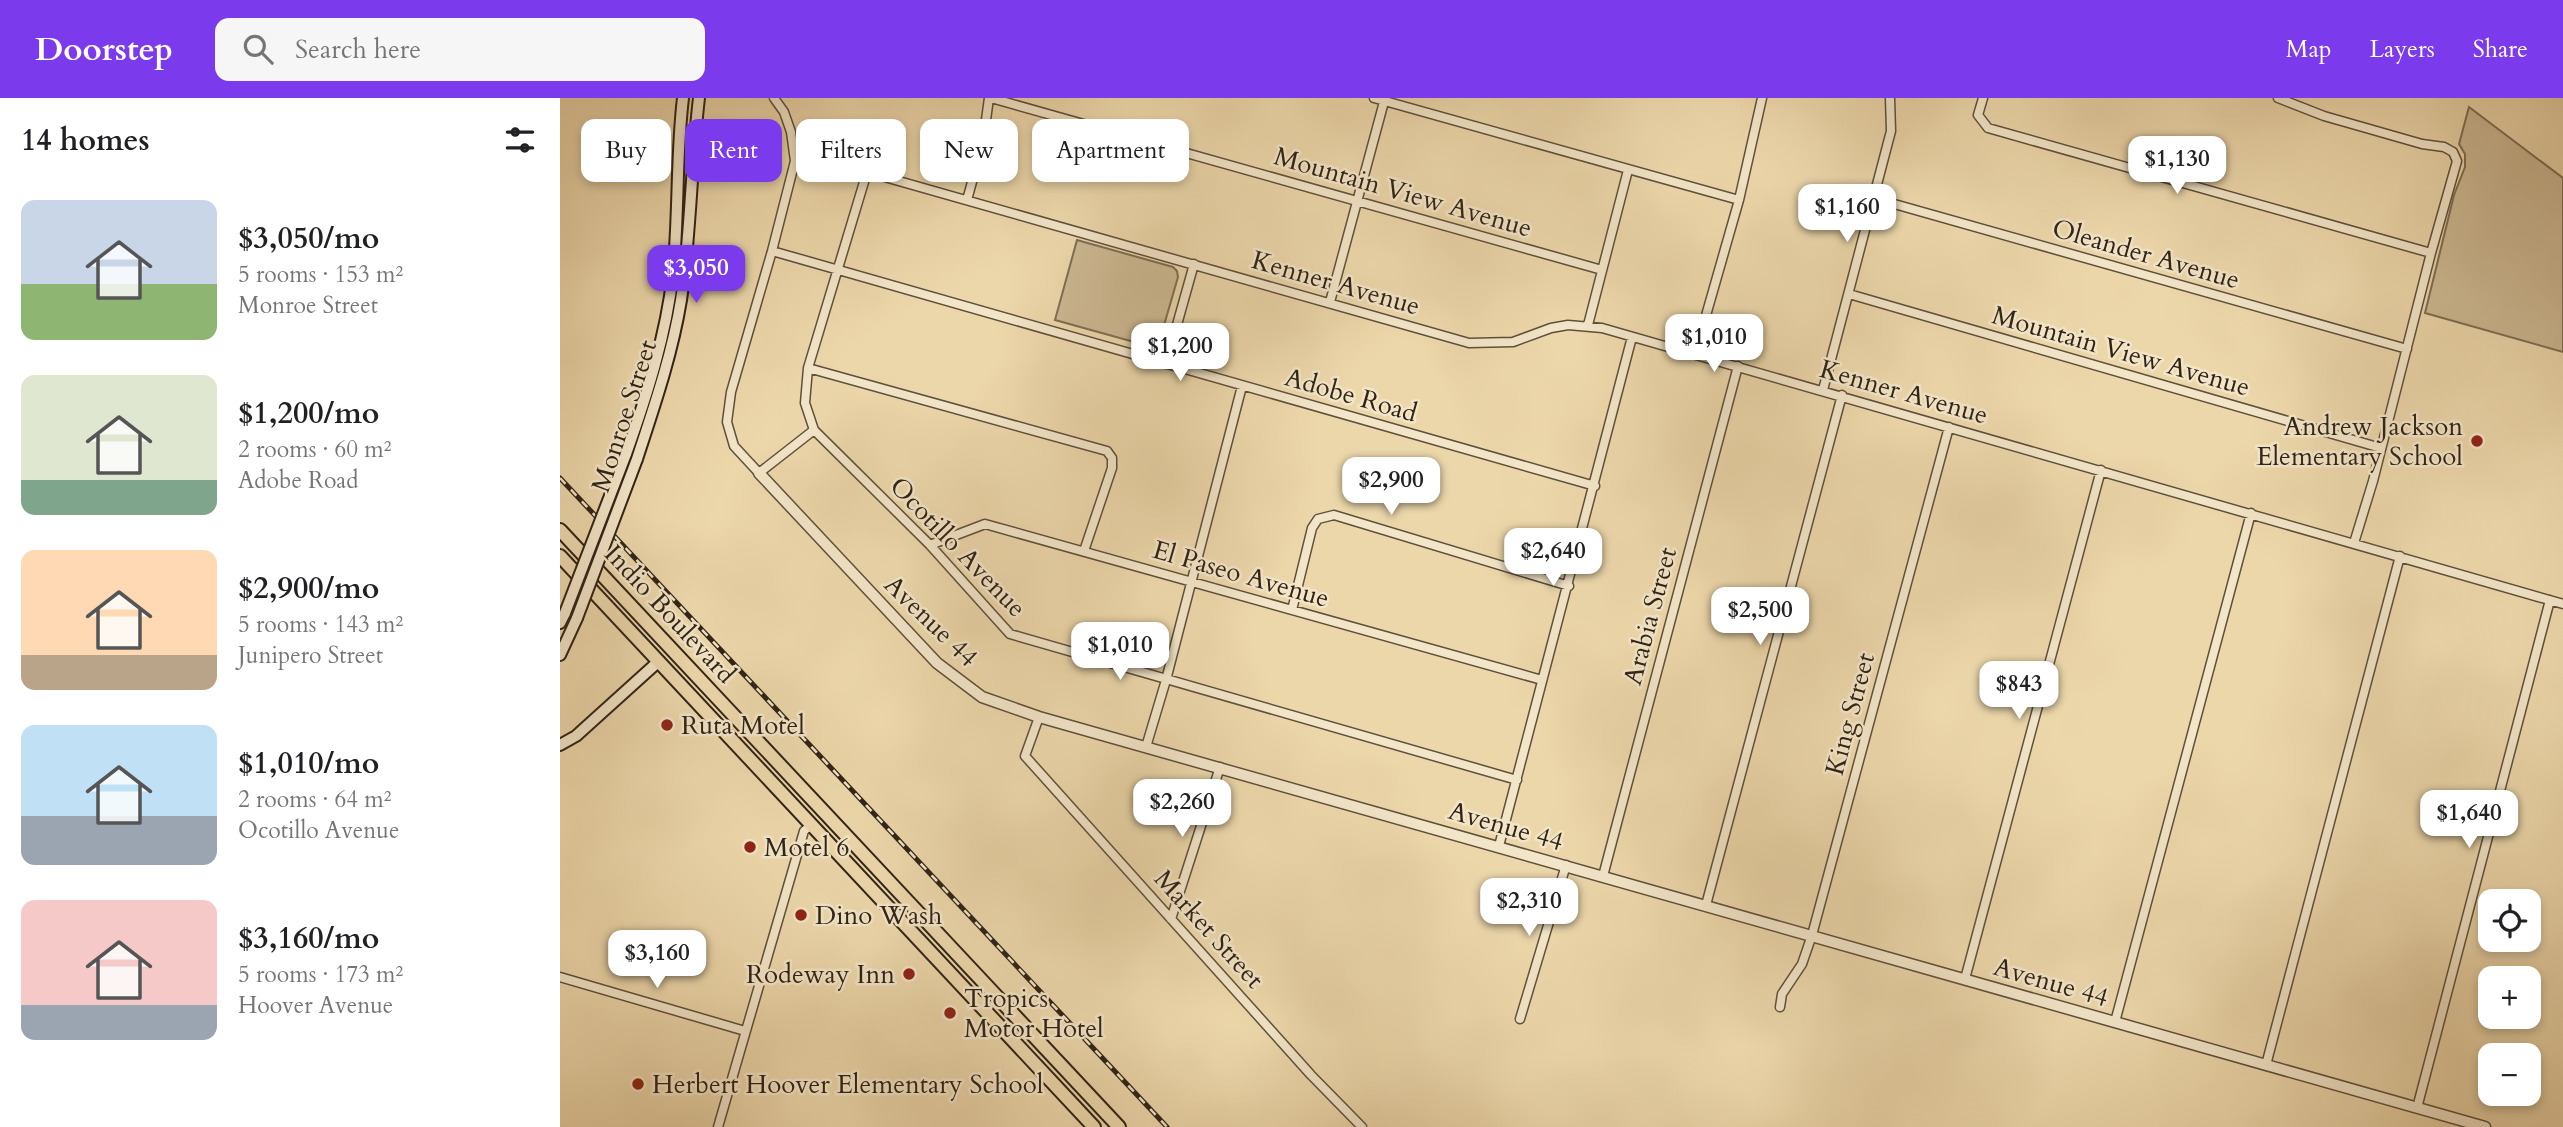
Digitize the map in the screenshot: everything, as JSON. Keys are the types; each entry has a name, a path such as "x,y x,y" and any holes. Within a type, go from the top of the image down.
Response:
{"main road":[{"name":"Monroe Street","path":"562,618 626,454 651,379 668,307 676,241 683,98"},
{"name":"Monroe Street","path":"560,655 577,618 637,459 662,384 686,264 692,157 699,98"},
{"name":"Indio Boulevard","path":"560,530 1119,1127"},
{"name":"Indio Boulevard","path":"560,556 1094,1127"},
{"path":"597,596 620,609 648,639 653,638 654,631"},
{"path":"654,631 659,645 659,661"},
{"path":"560,745 576,736 659,661 674,662 714,704 734,716"},
{"path":"805,791 811,807 811,825 831,829 862,863 884,876"}],"street":[{"path":"774,98 784,112 791,132 795,161 731,392 727,422 734,446 759,472 814,430 805,403 808,368 838,270"},
{"path":"967,200 983,142 990,98"},
{"name":"Mountain View Avenue","path":"990,98 1602,270"},
{"path":"1374,98 1739,200"},
{"path":"1695,354 1739,200 1762,98"},
{"path":"1824,390 1891,131 1891,98"},
{"path":"1983,98 1978,116 1988,128 2431,253"},
{"path":"2278,98 2324,116 2450,149 2457,161 2354,543"},
{"path":"1330,302 1384,99"},
{"path":"1588,325 1628,170"},
{"name":"Kenner Avenue","path":"838,270 867,172 1469,343 1513,342 1552,328 1588,325 1842,395 2563,604"},
{"name":"Oleander Avenue","path":"1873,198 2407,349"},
{"name":"Adobe Road","path":"772,251 1595,486"},
{"path":"1166,364 1194,264"},
{"name":"Mountain View Avenue","path":"1849,294 2381,448"},
{"path":"1499,846 1632,337"},
{"name":"Arabia Street","path":"1603,876 1738,366"},
{"path":"808,368 1107,451 1112,458 1112,468 1084,551"},
{"path":"1146,747 1166,680 1242,386"},
{"path":"1706,905 1842,395"},
{"name":"King Street","path":"1780,1007 1782,994 1802,964 1812,935 1949,427"},
{"name":"Ocotillo Avenue","path":"814,430 930,545 1010,635 1517,780"},
{"path":"1965,979 2101,470"},
{"name":"Avenue 44","path":"759,472 937,663 982,697 1039,717 2485,1127"},
{"path":"2115,1022 2251,513"},
{"path":"1293,610 1312,528 1318,519 1334,515 1569,586"},
{"name":"El Paseo Avenue","path":"930,545 985,524 1542,680"},
{"path":"2266,1065 2400,556"},
{"path":"2417,1108 2550,600"},
{"name":"Market Street","path":"1039,717 1026,756 1311,1075 1362,1127"},
{"path":"1171,919 1220,767"},
{"path":"718,1127 804,831 811,825"},
{"path":"1520,1019 1566,865"},
{"path":"560,977 745,1031"}],"shaded area":[{"path":"2469,107 2563,178 2563,352 2425,313 2454,195 2465,167 2465,154 2459,144"},
{"path":"1077,240 1173,267 1177,271 1178,277 1158,346 1152,347 1055,320"}],"railway":[{"path":"560,478 1167,1127"}],"place":[{"name":"Andrew Jackson Elementary School","path":"2477,441"},
{"name":"Ruta Motel","path":"667,725"},
{"name":"Motel 6","path":"750,847"},
{"name":"Dino Wash","path":"801,915"},
{"name":"Rodeway Inn","path":"909,974"},
{"name":"Tropics Motor Hotel","path":"950,1013"},
{"name":"Herbert Hoover Elementary School","path":"638,1084"}]}
